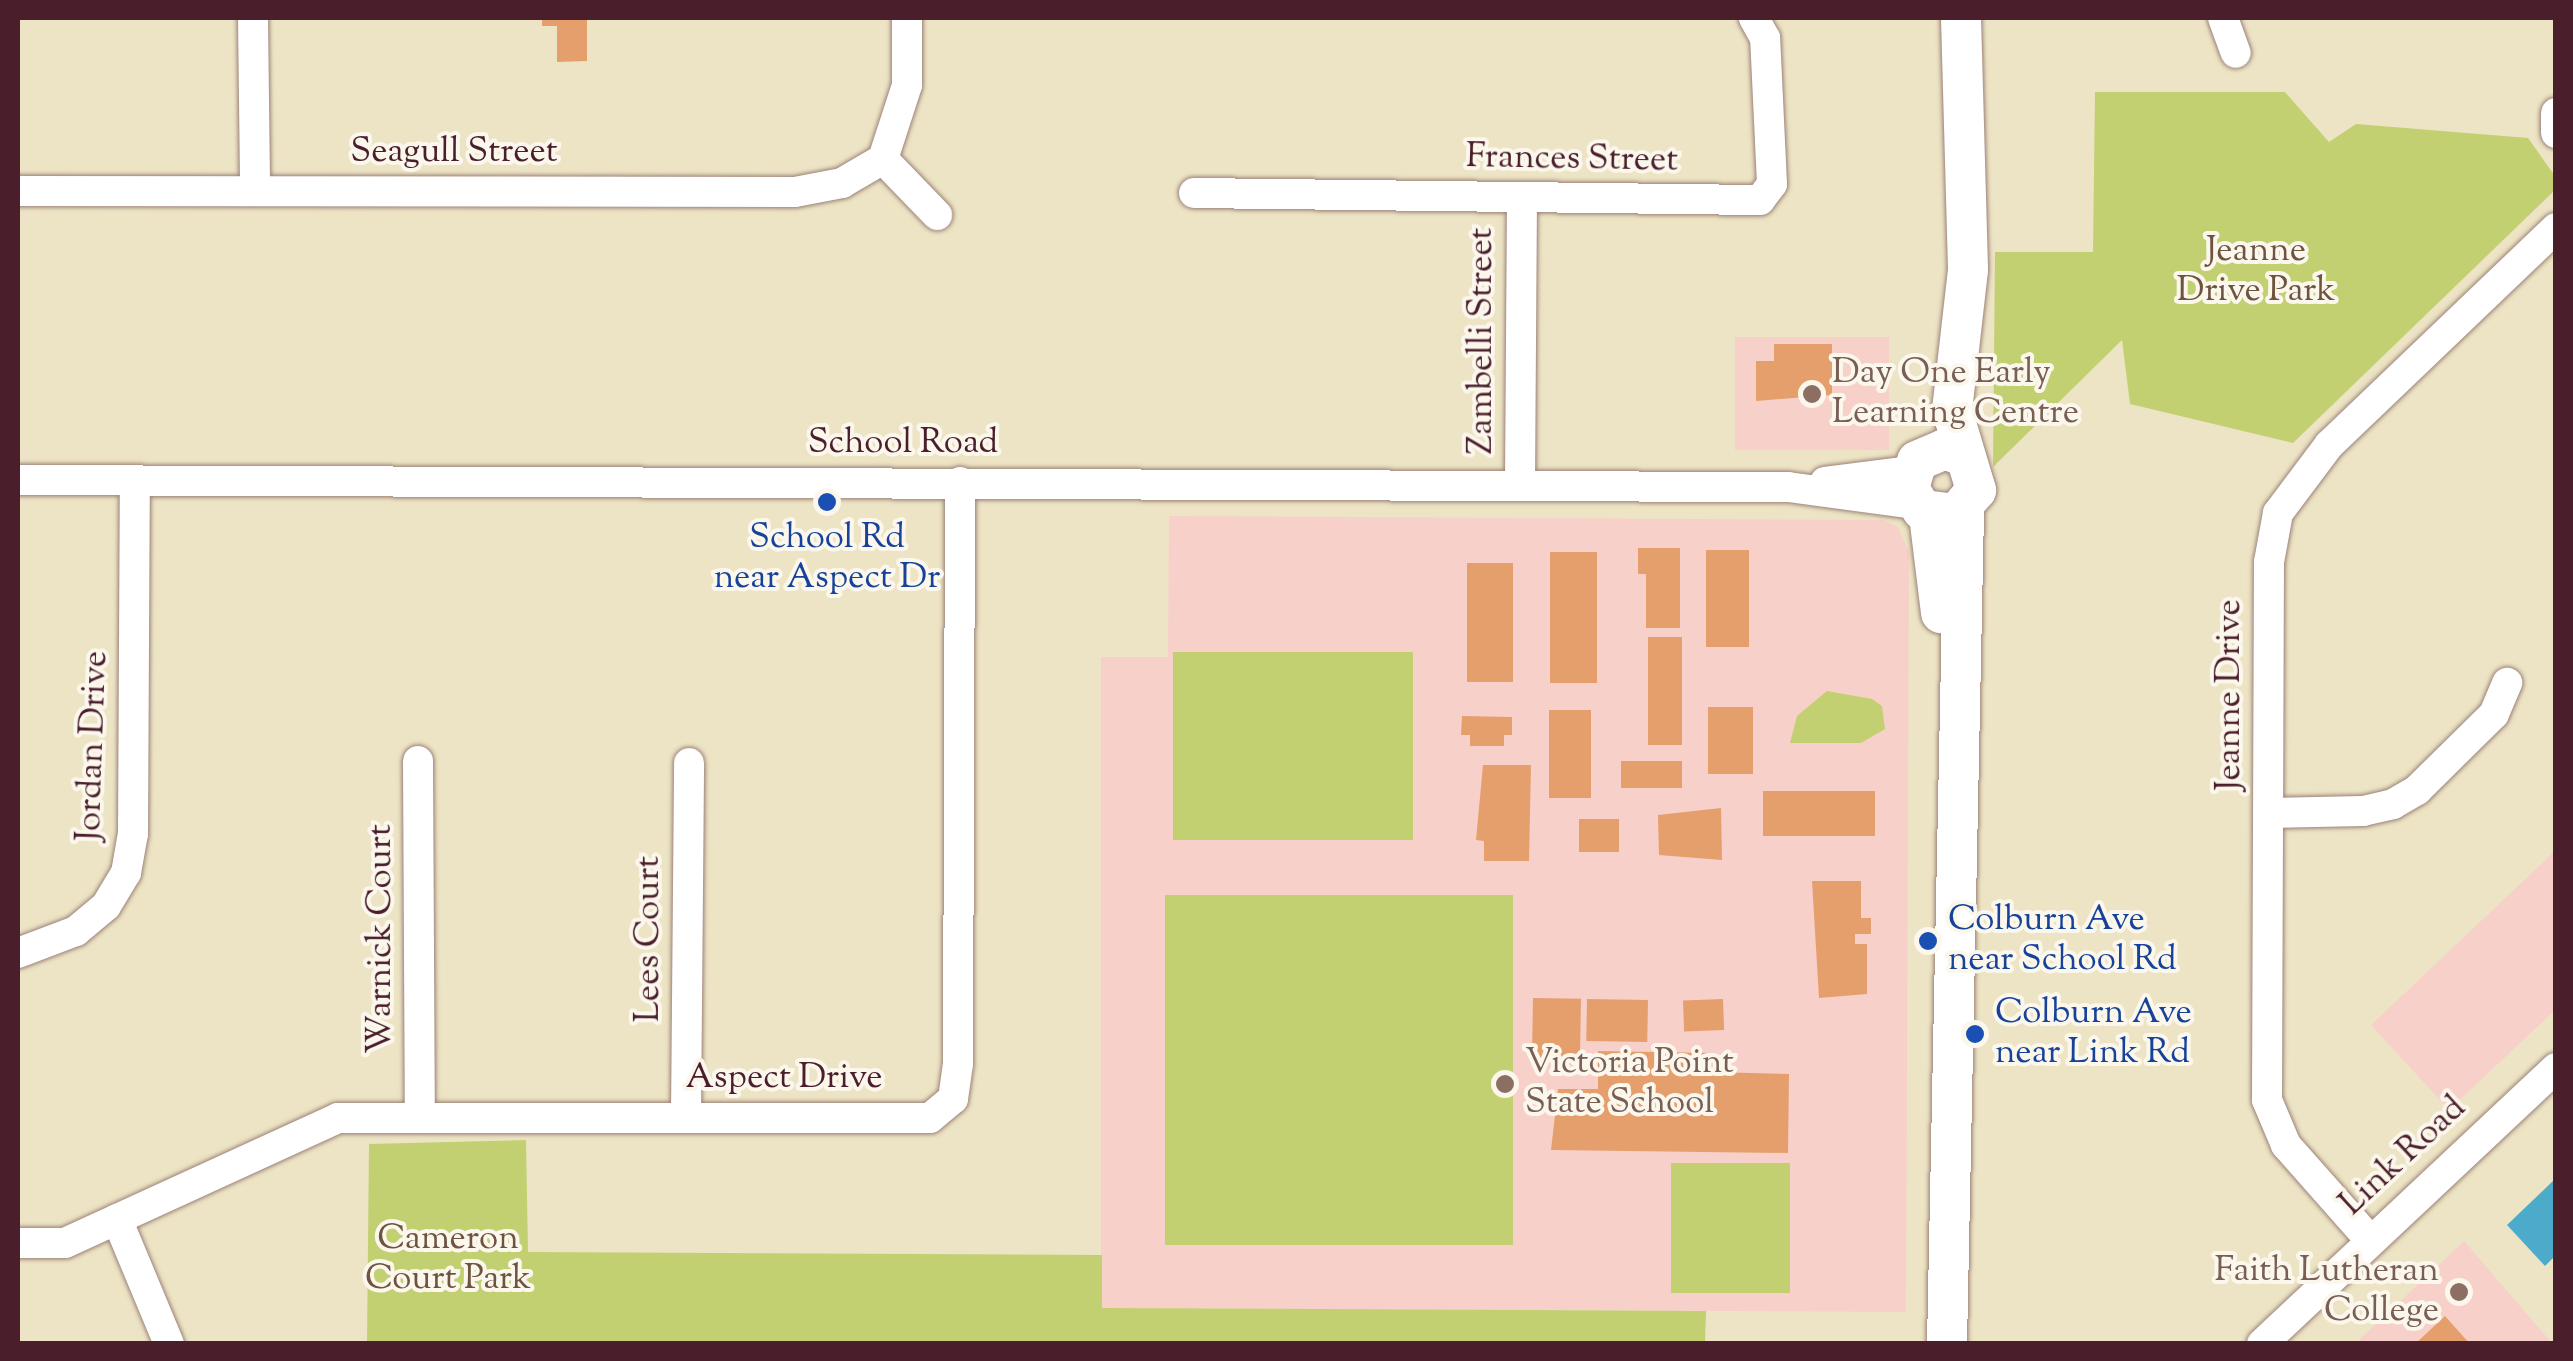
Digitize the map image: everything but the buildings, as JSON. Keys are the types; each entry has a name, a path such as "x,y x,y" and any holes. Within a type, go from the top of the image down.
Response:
{"main road":[{"path":"1929,491 1976,478 1964,458 1952,410 1968,270 1961,18"},
{"path":"1955,1344 1951,1296 1956,716 1929,491 1961,89"},
{"path":"1946,1344 1951,1296"}],"street":[{"path":"253,18 255,190"},
{"path":"908,18 907,85 883,159 937,216"},
{"name":"Frances Street","path":"1194,193 1760,200 1772,184 1765,38 1754,18"},
{"path":"2223,18 2236,53"},
{"path":"2556,113 2556,132"},
{"name":"Seagull Street","path":"18,191 795,192 842,183 883,159"},
{"name":"Zambelli Street","path":"1520,484 1522,198"},
{"name":"Jeanne Drive","path":"2370,1240 2286,1145 2268,1100 2269,562 2278,513 2329,445 2556,228"},
{"name":"School Road","path":"18,480 1520,484 1929,491"},
{"name":"Jordan Drive","path":"18,952 76,931 106,906 126,873 134,834 134,481"},
{"name":"Aspect Drive","path":"18,1243 65,1243 338,1118 930,1118 953,1099 960,482"},
{"path":"2268,813 2363,811 2393,804 2417,790 2494,714 2507,683"},
{"name":"Warnick Court","path":"418,761 420,1117"},
{"name":"Lees Court","path":"686,1116 688,763"},
{"name":"Link Road","path":"2262,1344 2556,1068"},
{"path":"117,1219 169,1344"}],"shaded area":[{"name":"Day One Early Learning Centre","path":"1735,337 1889,337 1889,450 1735,450"},
{"name":"Victoria Point State School","path":"1169,516 1882,520 1898,527 1909,552 1906,1312 1101,1308 1101,657 1168,657"},
{"path":"2555,851 2555,1010 2449,1110 2371,1025"},
{"name":"Faith Lutheran College","path":"2464,1241 2552,1343 2355,1344"}],"green space":[{"name":"Jeanne Drive Park","path":"2095,92 2285,92 2329,142 2356,124 2528,138 2555,176 2555,190 2293,443 2130,404 2122,340 1993,467 1995,252 2093,252"},
{"path":"1173,652 1413,652 1413,840 1173,840"},
{"path":"1827,691 1872,699 1882,706 1885,729 1861,743 1790,743 1797,716"},
{"path":"1165,895 1513,895 1513,1245 1165,1245"},
{"name":"Cameron Court Park","path":"526,1140 528,1252 1102,1255 1102,1308 1706,1311 1705,1343 367,1343 369,1144"},
{"path":"1671,1163 1790,1163 1790,1293 1671,1293"}],"water":[{"path":"2555,1179 2555,1256 2545,1266 2507,1225"}],"place":[{"name":"Day One Early Learning Centre","path":"1812,394"},
{"name":"School Rd near Aspect Dr","path":"827,502"},
{"name":"Colburn Ave near School Rd","path":"1928,941"},
{"name":"Colburn Ave near Link Rd","path":"1975,1034"},
{"name":"Victoria Point State School","path":"1505,1084"},
{"name":"Faith Lutheran College","path":"2459,1292"}]}
